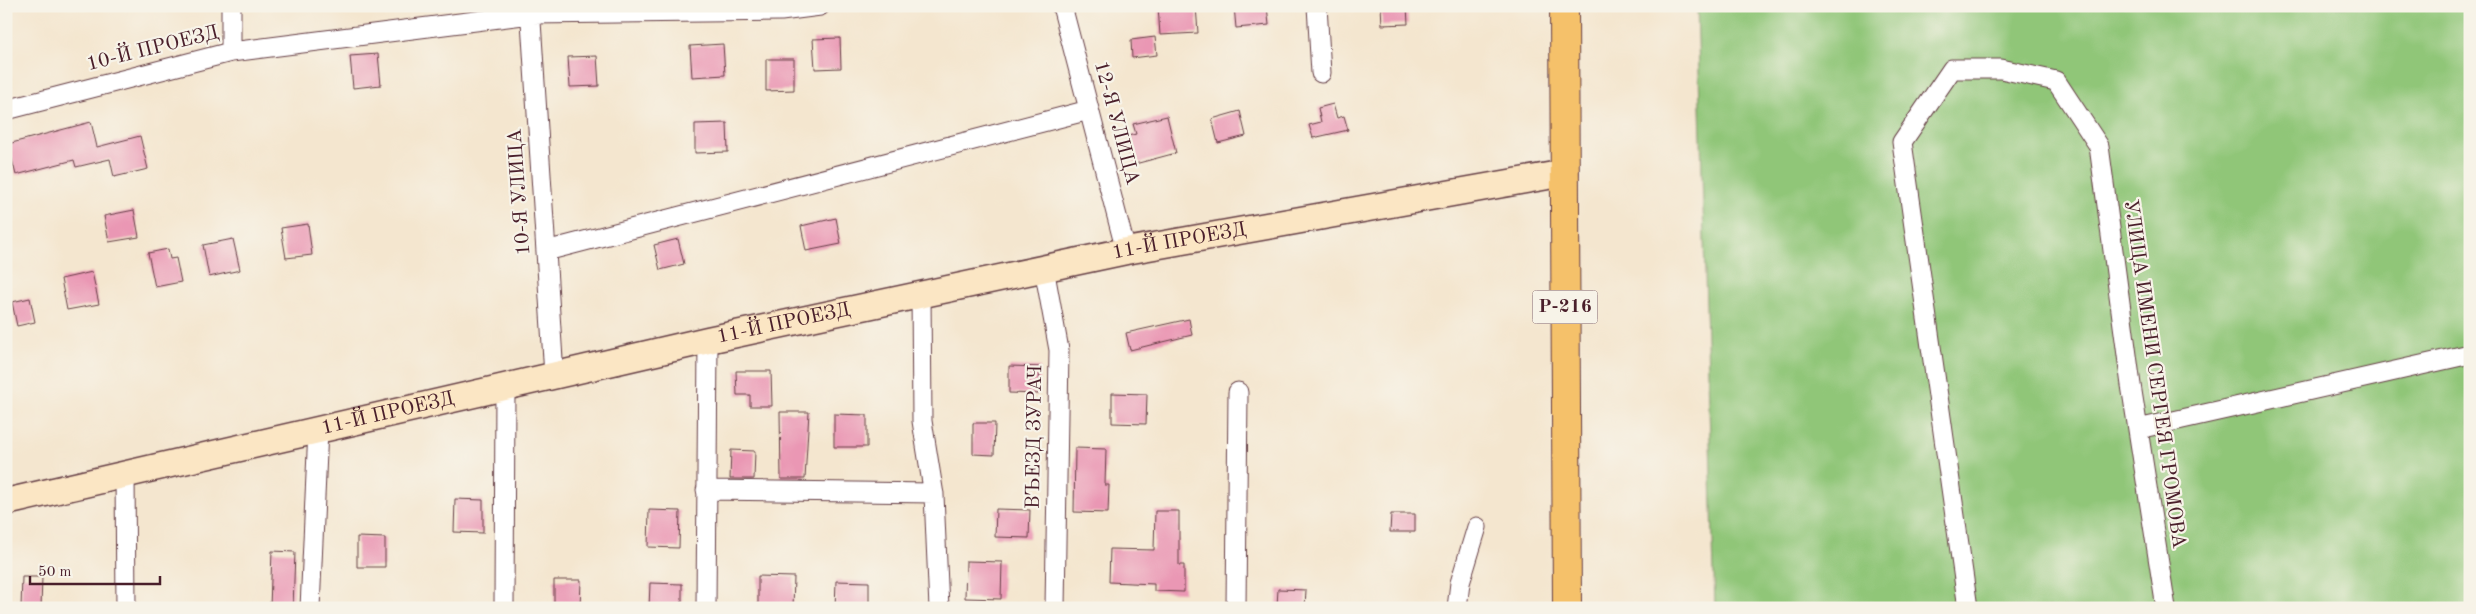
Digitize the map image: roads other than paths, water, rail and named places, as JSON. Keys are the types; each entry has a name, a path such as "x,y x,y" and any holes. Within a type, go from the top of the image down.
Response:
{"highway":[{"name":"Р-216","path":"1564,6 1567,608"}],"street":[{"path":"231,6 231,52"},
{"name":"10-Й ПРОЕЗД","path":"6,110 231,52 531,10 781,11 820,6"},
{"name":"12-Я УЛИЦА","path":"1062,6 1126,251"},
{"path":"1317,6 1321,73"},
{"name":"10-Я УЛИЦА","path":"531,10 554,375"},
{"name":"УЛИЦА ИМЕНИ СЕРГЕЯ ГРОМОВА","path":"1968,608 1902,142 1952,69 2001,69 2056,81 2099,146 2138,429 2166,608"},
{"path":"546,251 1089,110"},
{"name":"11-Й ПРОЕЗД","path":"6,502 708,340 1044,268 1126,251 1565,173"},
{"name":"ВЪЕЗД ЗУРАЧ","path":"1044,268 1059,350 1055,608"},
{"path":"921,294 922,421 934,493 939,608"},
{"path":"706,608 708,340"},
{"path":"2138,429 2470,354"},
{"path":"504,608 506,387"},
{"path":"1236,608 1238,392"},
{"path":"310,608 318,430"},
{"path":"125,474 126,608"},
{"path":"706,490 934,493"},
{"path":"1458,608 1460,584 1476,527"}]}
